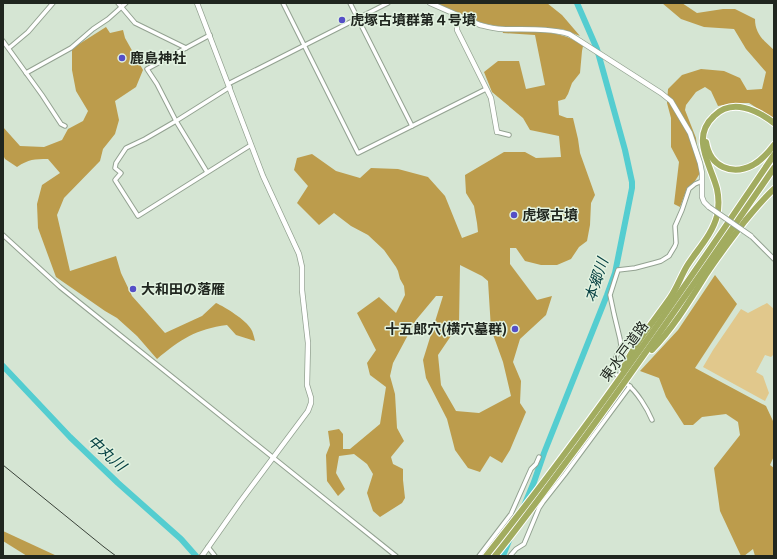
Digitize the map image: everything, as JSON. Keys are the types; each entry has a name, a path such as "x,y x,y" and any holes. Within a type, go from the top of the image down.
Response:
{"highway":[{"path":"623,382 626,362 671,296 687,267 711,231 717,217 718,194 706,162 703,149 703,138 707,125 718,112 723,109 735,107 754,110 774,123"},
{"path":"774,128 752,113 740,110 729,111 719,116 712,124 707,133 706,142 708,152 713,160 724,168 734,170 754,164 763,158 774,145"},
{"name":"東水戸道路","path":"495,556 561,469 623,382 680,294 774,155"},
{"name":"東水戸道路","path":"486,556 556,465 638,363 685,298 774,168"},
{"path":"638,363 664,337 735,234 774,189"}],"street":[{"path":"9,48 28,32 53,3"},
{"path":"118,3 135,23 186,48"},
{"path":"26,73 71,48 126,3"},
{"path":"197,3 263,176 299,254 302,267 302,290 308,343 307,385 311,398 308,411 202,556"},
{"path":"283,3 358,153 486,89"},
{"path":"350,3 412,126"},
{"path":"251,145 138,216 115,180 121,173 115,168 116,163 126,148 176,121 229,86 304,45 388,3"},
{"path":"430,3 480,25 501,29 560,31 569,34 662,93 671,101 690,133 700,163 702,174 702,197 704,202 751,236 774,259"},
{"path":"459,16 457,21 457,30 491,98 497,132 509,135"},
{"path":"207,172 147,69 210,35"},
{"path":"3,41 61,124 65,126"},
{"path":"652,420 650,414 633,389 613,372 612,366 621,346 610,295 618,270 654,263 669,256 676,243 675,226 682,210 688,189 702,181"},
{"path":"3,234 60,287 396,556"},
{"path":"510,556 516,549 524,544 539,508 565,474 623,382"},
{"path":"479,556 511,514 528,474 536,464 539,457"},
{"path":"208,547 215,556"}],"shaded area":[{"path":"436,3 547,3 562,15 580,36 562,29 502,27 482,23"},
{"path":"662,3 682,3 697,13 723,9 735,9 755,19 758,33 774,50 774,119 749,103 735,103 718,106 711,91 705,87 696,92 686,105 685,110 696,138 700,173 686,191 680,207 674,204 679,162 671,147 671,118 667,103 668,89 682,75 701,69 724,71 740,78 747,90 762,89 766,72 746,49 734,29 704,27 681,19"},
{"path":"106,27 110,33 123,30 125,38 143,70 136,87 115,101 119,120 115,134 103,149 100,161 64,198 57,215 70,271 116,256 121,273 132,296 165,333 202,316 216,303 245,322 252,330 255,341 236,335 227,325 216,327 206,329 189,336 157,359 137,336 117,318 56,277 38,228 37,204 42,185 60,173 48,159 32,160 17,167 5,159 3,155 3,127 20,146 44,147 62,140 68,129 83,121 88,111 76,91 72,70 72,50"},
{"path":"502,30 533,31 557,34 574,40 583,46 580,73 572,83 565,99 558,101 559,115 567,118 573,118 580,153 595,195 591,203 590,225 587,241 579,247 571,259 557,265 541,265 525,261 516,248 510,248 510,264 537,300 552,296 546,315 520,339 513,362 521,381 520,403 526,412 510,450 502,463 490,456 480,472 468,468 455,450 447,419 426,378 423,360 443,296 436,296 416,320 393,363 390,376 395,394 397,428 404,441 391,457 393,464 403,469 405,498 402,503 380,517 373,511 367,493 373,474 367,464 354,454 339,456 336,473 345,489 338,496 327,481 326,455 330,445 328,431 339,429 343,434 343,449 350,449 380,424 386,387 370,375 367,363 376,350 357,313 379,297 396,313 405,295 404,286 396,267 384,250 368,235 351,226 334,213 319,225 297,203 308,186 294,170 297,158 312,154 336,171 360,178 371,168 398,169 428,177 445,196 462,238 478,232 474,206 466,193 465,175 504,152 525,152 536,158 561,157 559,136 530,130 523,118 492,92 484,72 498,61 519,61 526,89 545,85 535,35 503,33","holes":["460,265 482,276 488,281 491,329 503,362 511,396 479,413 456,411 441,385 438,355 459,324"]},
{"path":"715,275 737,304 695,368 766,406 774,421 774,456 770,465 774,468 774,556 755,556 753,549 744,556 741,556 720,511 714,468 740,435 738,422 726,414 702,417 693,425 684,425 666,397 659,378 640,371 678,330"},
{"path":"767,303 774,309 774,354 771,357 765,355 756,372 763,376 769,393 765,401 703,367 741,309 748,313"},
{"path":"3,531 57,556 27,556 3,541"}],"waterway":[{"name":"本郷川","path":"514,530 615,273 632,188 625,150 597,49 577,3"},
{"name":"中丸川","path":"3,366 70,437 118,483 181,539 196,556"},
{"name":"本郷川","path":"503,556 510,538"}],"railway":[{"path":"3,465 116,556"}],"place":[{"name":"虎塚古墳群第４号墳","path":"342,20"},
{"name":"鹿島神社","path":"122,58"},
{"name":"虎塚古墳","path":"514,215"},
{"name":"大和田の落雁","path":"133,289"},
{"name":"十五郎穴(横穴墓群)","path":"515,329"}]}
